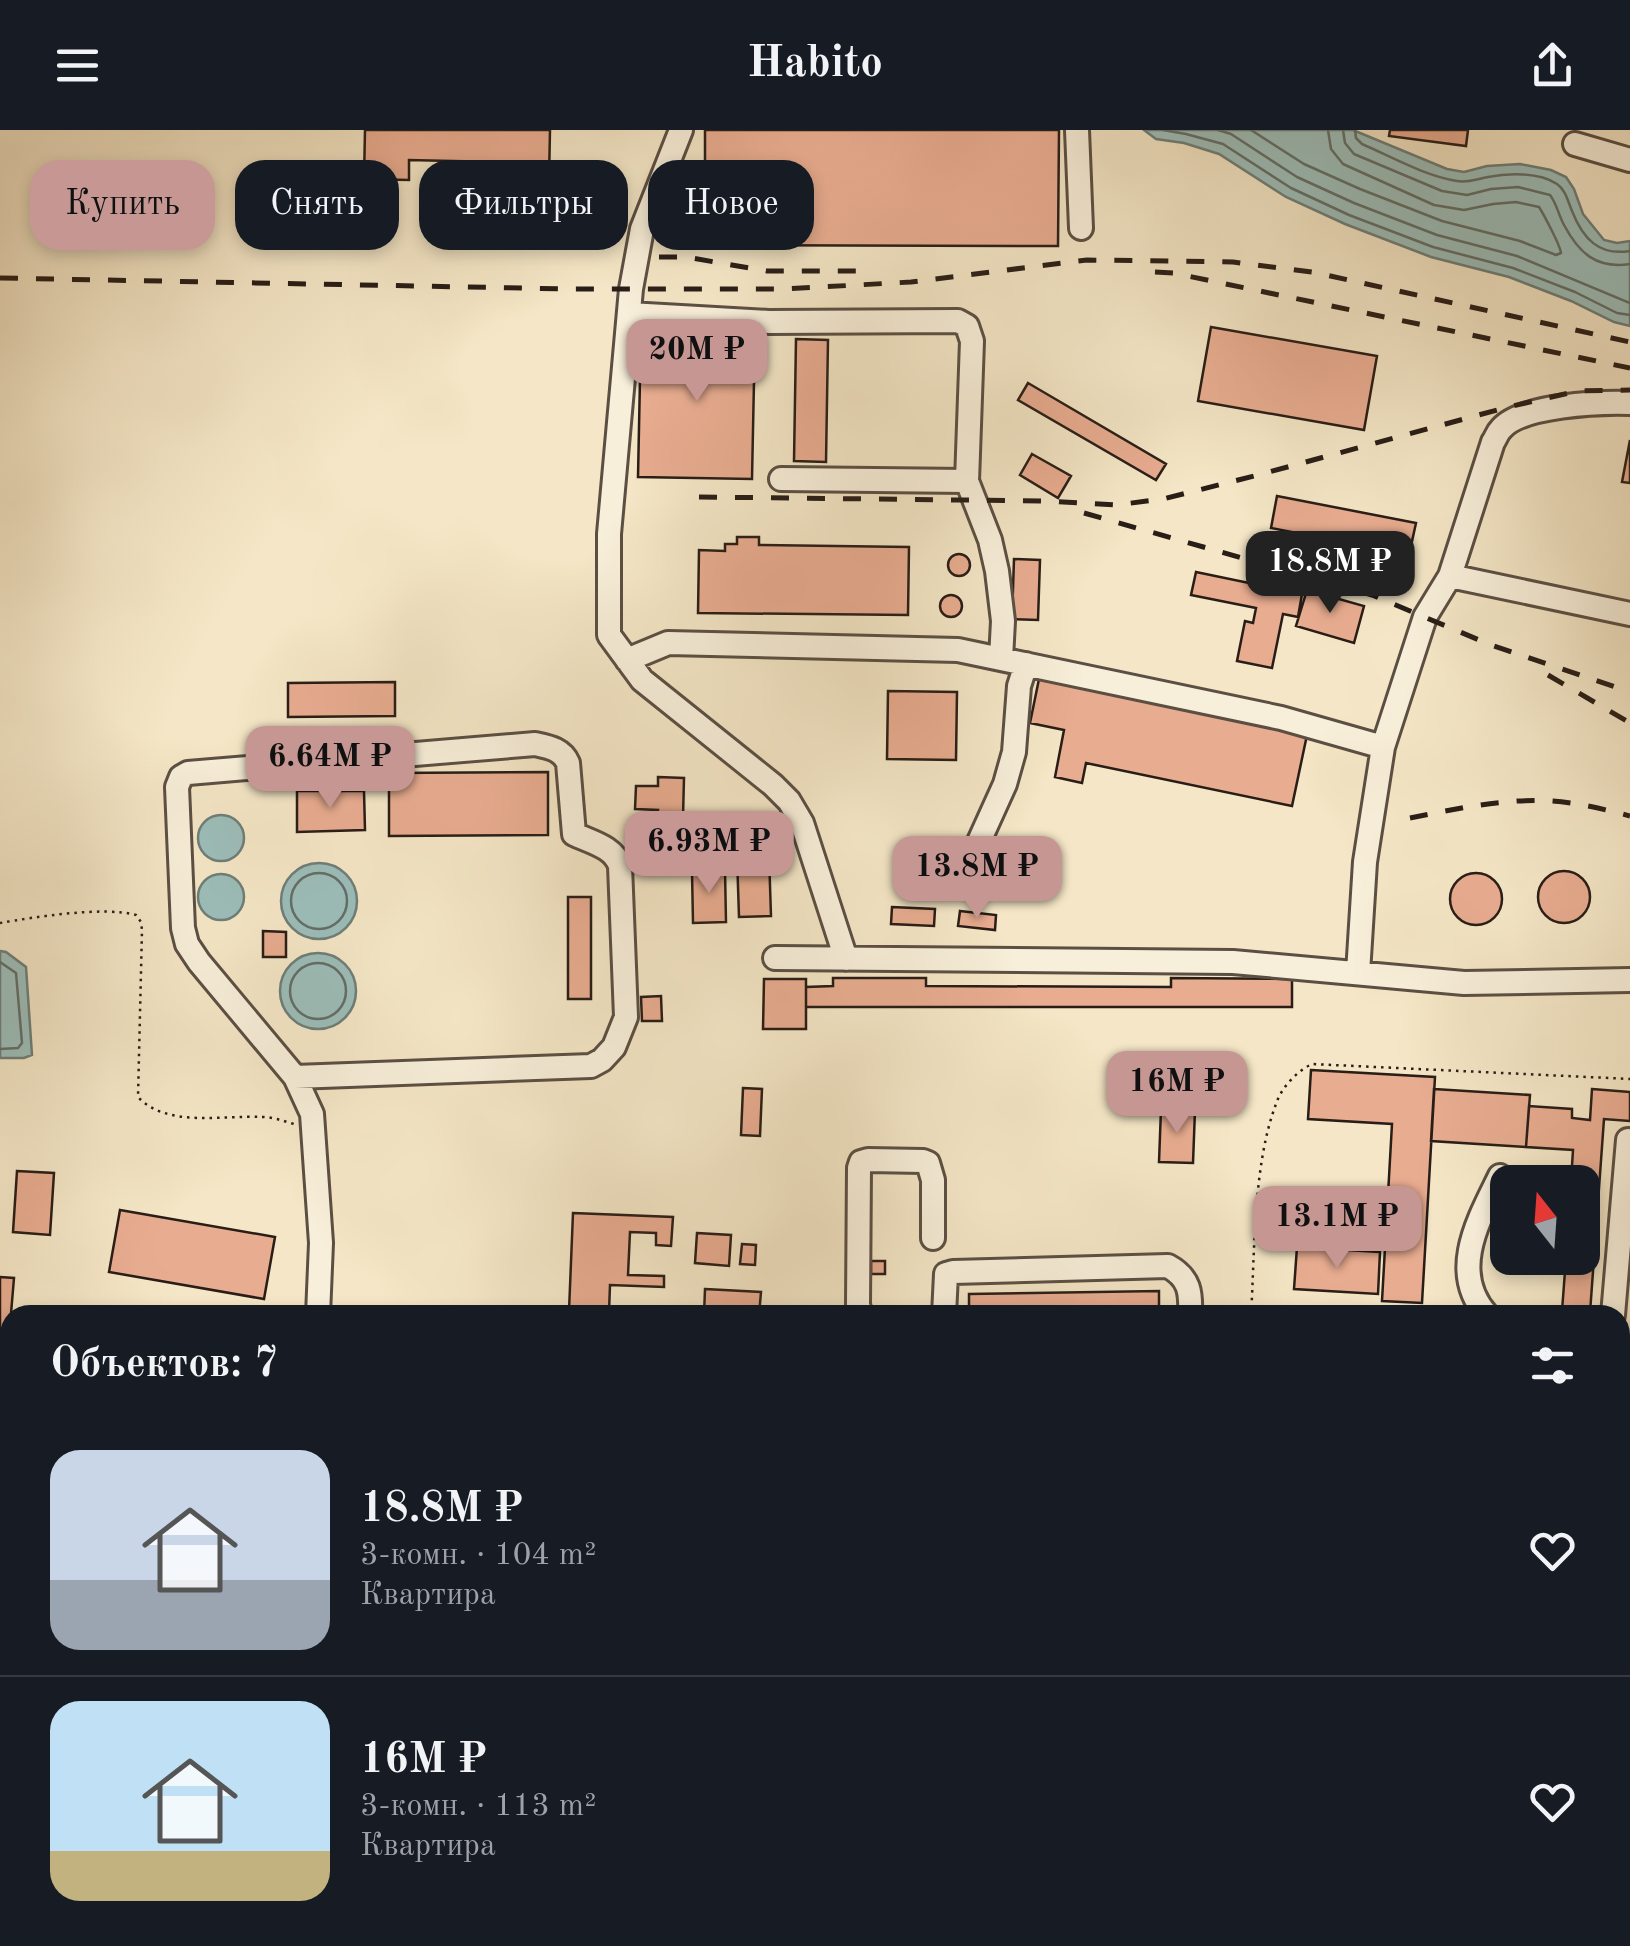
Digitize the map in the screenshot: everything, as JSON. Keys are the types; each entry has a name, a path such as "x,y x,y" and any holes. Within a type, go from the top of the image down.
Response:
{"street":[{"path":"681,130 642,229 629,314 609,534 610,635 642,680 789,802 812,849 846,959"},
{"path":"1077,130 1081,228"},
{"path":"1575,144 1630,160"},
{"path":"629,314 770,322 958,321 967,326 972,341 967,481 990,540 997,572 1003,622 1001,659"},
{"path":"1358,974 1365,862 1383,746 1426,618 1450,576 1493,442 1501,428 1516,418 1567,404 1630,403"},
{"path":"781,479 967,481"},
{"path":"1450,576 1630,614"},
{"path":"627,660 668,643 958,650 1282,718 1383,746"},
{"path":"972,858 1005,784 1014,752 1019,686 1026,664"},
{"path":"296,1077 591,1066 614,1047 626,1017 620,866 610,851 574,834 568,763 558,750 535,744 188,773 182,778 176,796 188,944 296,1077 312,1114 321,1244 318,1305"},
{"path":"775,958 1232,962 1464,984 1630,980"},
{"path":"1614,1305 1628,1140"},
{"path":"858,1305 861,1162 928,1163 933,1180 934,1238"},
{"path":"1480,1305 1471,1286 1467,1256 1473,1232 1490,1197"},
{"path":"944,1305 944,1280 946,1274 953,1272 1168,1266 1188,1283 1190,1305"}],"path":[{"path":"0,923 116,911 136,915 142,930 138,1097 150,1108 187,1117 267,1117 313,1129"},
{"path":"1252,1305 1260,1170 1276,1101 1304,1068 1312,1064 1630,1079"}],"water":[{"path":"1144,130 1353,130 1447,169 1464,172 1520,164 1551,170 1566,177 1583,214 1604,240 1630,241 1630,326 1509,277 1431,257 1345,224 1286,197 1219,154 1156,139"},
{"path":"221,815 237,822 244,838 237,854 221,861 205,854 198,838 205,822"},
{"path":"319,863 346,874 357,901 346,928 319,939 292,928 281,901 292,874"},
{"path":"221,874 237,881 244,897 237,913 221,920 205,913 198,897 205,881"},
{"path":"0,951 26,967 32,1055 24,1058 0,1058"},
{"path":"318,953 345,964 356,991 345,1018 318,1029 291,1018 280,991 291,964"}],"building":[{"path":"365,130 550,130 549,160 409,160 409,180 399,180 399,160 364,160"},
{"path":"705,130 1059,130 1058,246 814,245 814,160 705,160"},
{"path":"1390,130 1468,130 1466,146 1389,136"},
{"path":"1211,327 1377,356 1364,430 1198,401"},
{"path":"641,330 755,332 752,479 638,477"},
{"path":"796,339 828,340 826,462 794,461"},
{"path":"1028,383 1166,464 1156,480 1018,400"},
{"path":"1630,440 1630,483 1622,482"},
{"path":"1032,454 1071,476 1058,498 1020,475"},
{"path":"1277,496 1416,523 1409,555 1271,528"},
{"path":"737,537 759,537 759,545 909,547 908,615 698,613 699,550 725,551 725,544 737,544"},
{"path":"959,554 967,557 967,573 959,576 951,573 948,565 951,557"},
{"path":"1014,559 1040,560 1038,620 1012,619"},
{"path":"1196,572 1302,594 1298,617 1283,614 1272,668 1237,661 1245,621 1253,623 1256,608 1191,595"},
{"path":"1307,590 1364,606 1354,643 1296,626"},
{"path":"951,595 959,598 959,614 951,617 943,614 940,606 943,598"},
{"path":"1039,679 1307,735 1292,806 1086,763 1082,783 1055,777 1064,730 1030,723"},
{"path":"395,682 395,716 288,717 288,683"},
{"path":"888,691 957,692 956,760 887,759"},
{"path":"548,772 548,835 389,836 389,773"},
{"path":"658,777 684,778 683,817 657,816 658,810 635,809 636,786 658,786"},
{"path":"297,791 364,791 365,830 297,832"},
{"path":"769,855 771,916 739,917 737,856"},
{"path":"725,870 726,922 693,923 692,871"},
{"path":"1564,871 1582,879 1590,897 1582,915 1564,923 1546,915 1538,897 1546,879"},
{"path":"1476,873 1494,881 1502,899 1494,917 1476,925 1458,917 1450,899 1458,881"},
{"path":"568,897 591,897 591,999 568,999"},
{"path":"892,907 935,909 934,926 891,924"},
{"path":"960,911 996,915 995,930 958,926"},
{"path":"263,931 286,932 286,957 263,957"},
{"path":"833,978 926,978 926,986 1171,987 1171,978 1292,979 1292,1007 806,1007 806,987 833,986"},
{"path":"764,979 806,979 806,1029 763,1029"},
{"path":"661,996 662,1021 642,1021 641,997"},
{"path":"1311,1070 1435,1077 1422,1303 1382,1301 1392,1124 1308,1119"},
{"path":"743,1088 762,1089 760,1136 741,1135"},
{"path":"1434,1089 1530,1095 1526,1147 1431,1141"},
{"path":"1592,1089 1630,1092 1630,1121 1604,1119 1600,1174 1600,1165 1572,1165 1573,1150 1526,1147 1529,1106 1572,1109 1572,1118 1590,1120"},
{"path":"1161,1109 1195,1110 1193,1163 1159,1162"},
{"path":"17,1171 54,1173 50,1235 13,1232"},
{"path":"120,1210 275,1237 264,1299 109,1272"},
{"path":"573,1213 673,1217 671,1246 656,1245 656,1233 630,1232 628,1275 664,1276 664,1287 610,1285 609,1305 569,1305"},
{"path":"697,1233 731,1235 729,1266 695,1263"},
{"path":"742,1244 756,1245 755,1265 740,1264"},
{"path":"1297,1247 1380,1252 1378,1294 1294,1289"},
{"path":"871,1261 885,1261 885,1274 871,1274"},
{"path":"1565,1275 1593,1275 1591,1305 1562,1305"},
{"path":"0,1277 14,1278 12,1305 0,1305"},
{"path":"705,1289 761,1292 760,1305 704,1305"},
{"path":"1159,1291 1159,1305 969,1305 969,1294"}],"railway":[{"path":"659,257 686,257 767,271 865,271"},
{"path":"0,278 785,289 911,282 1087,260 1233,262 1312,272 1630,342"},
{"path":"1155,272 1630,368"},
{"path":"699,497 1116,505 1163,499 1578,391 1630,390"},
{"path":"1084,513 1372,595 1491,645 1630,692"},
{"path":"1548,675 1630,723"},
{"path":"1410,818 1534,800 1630,816"}]}
